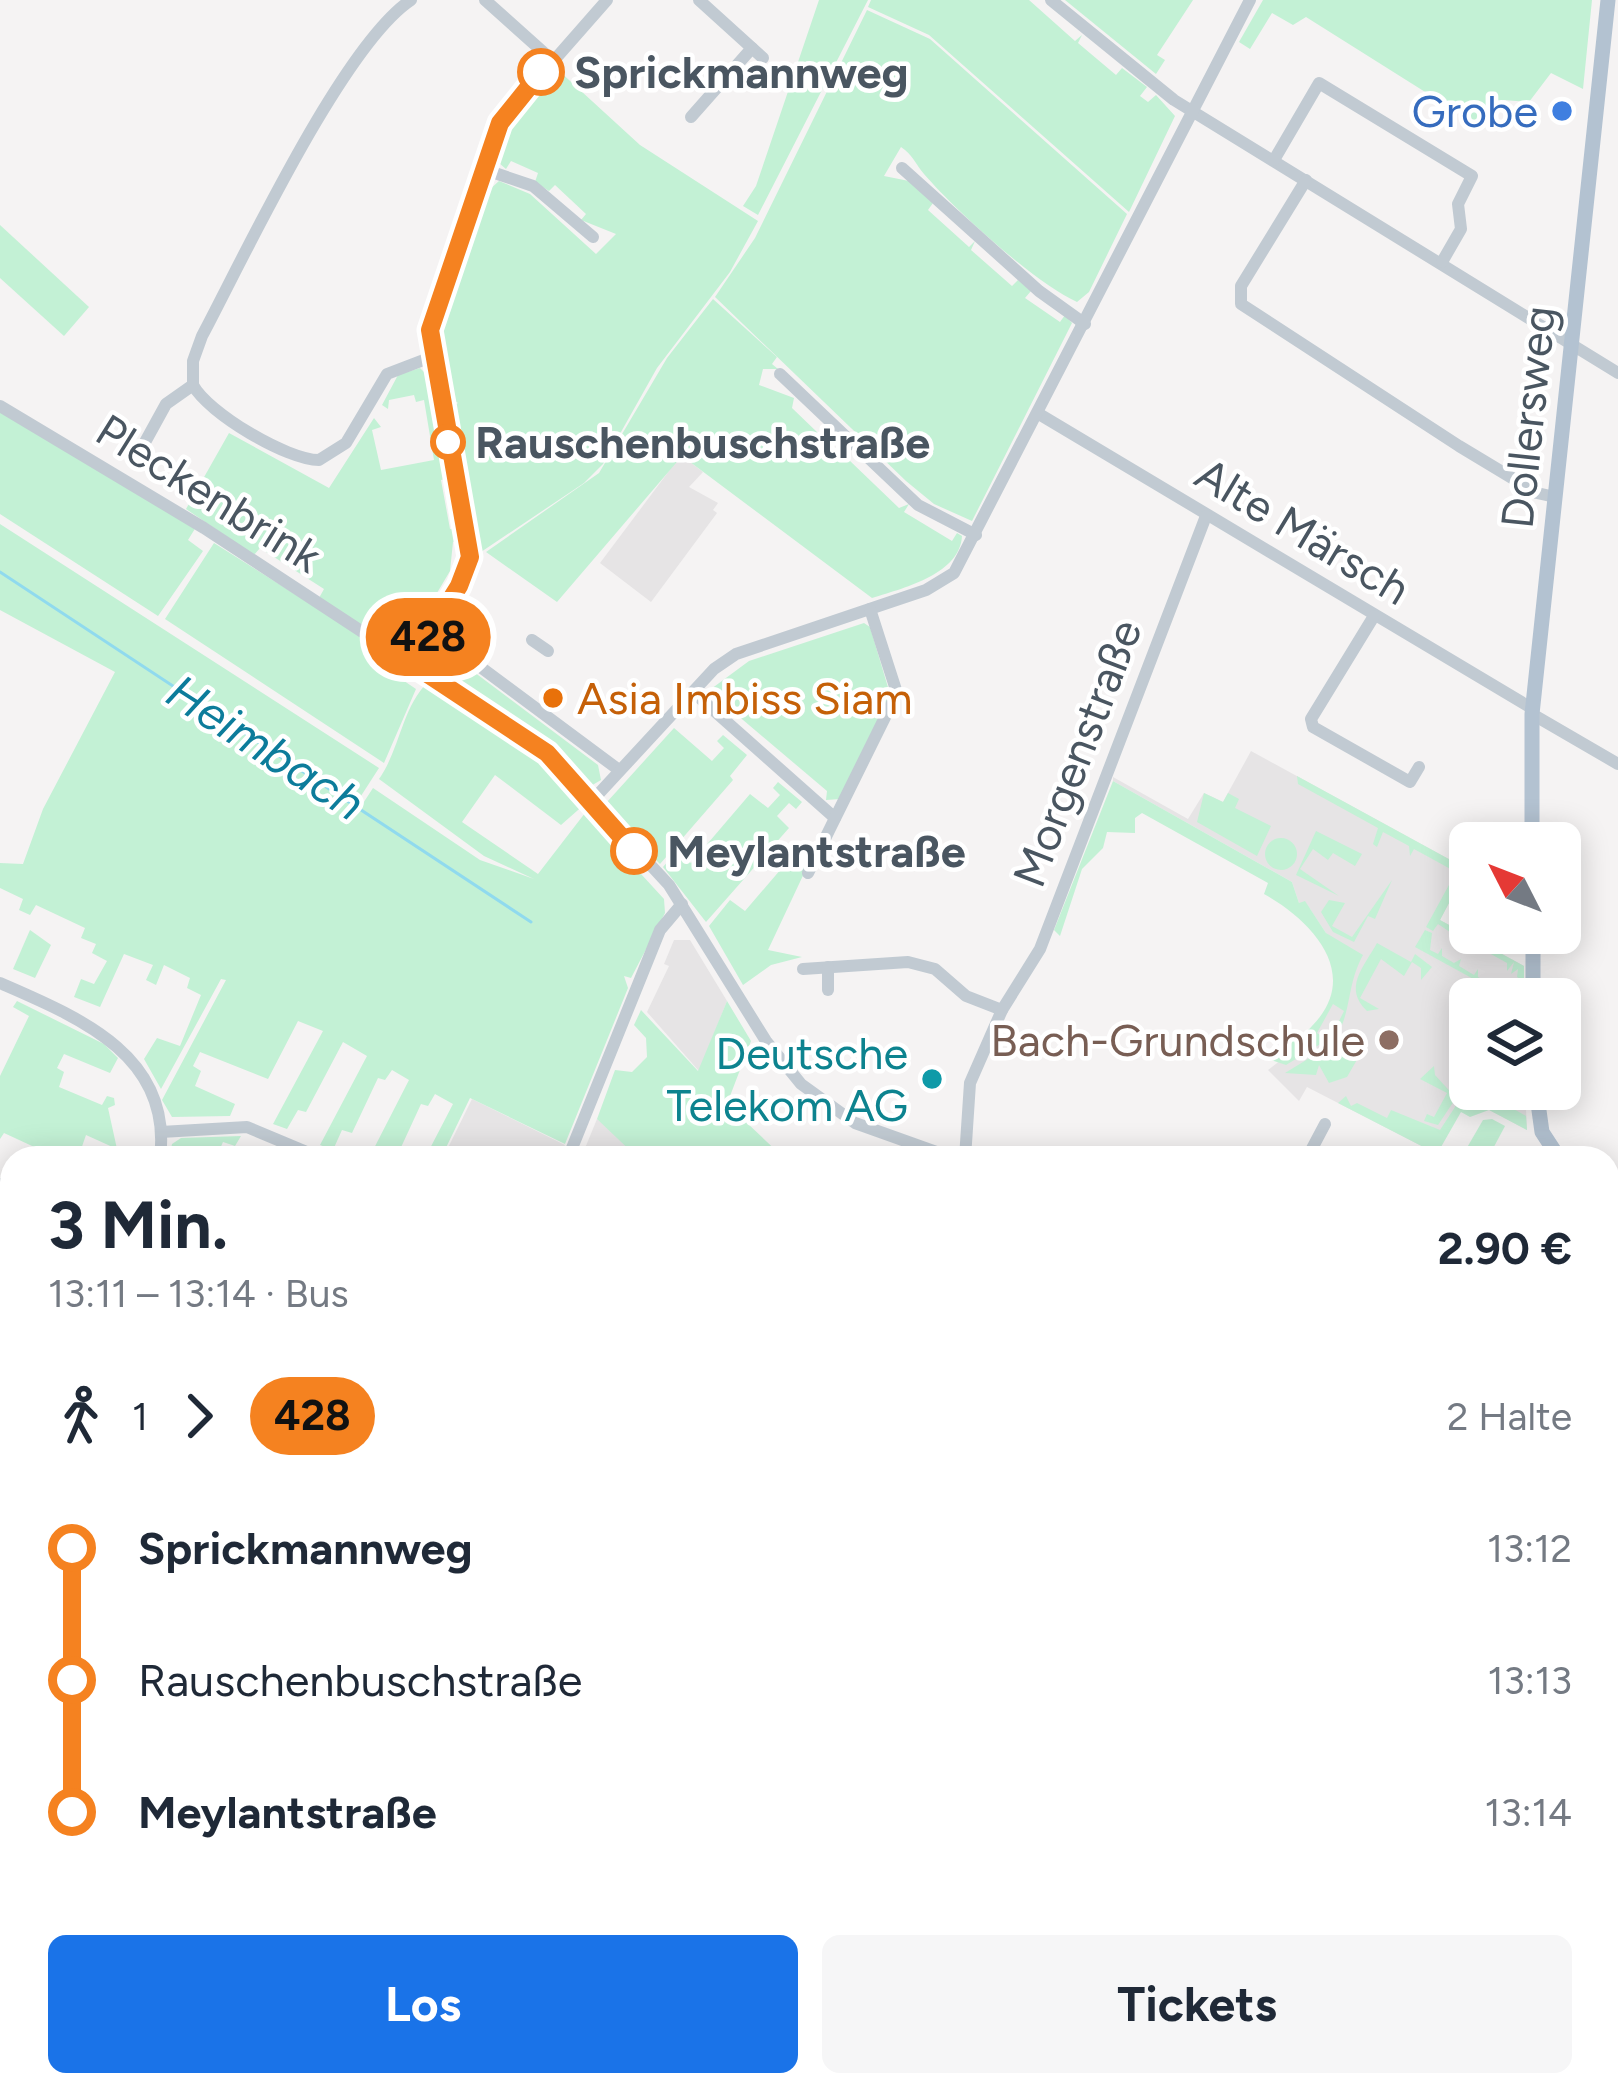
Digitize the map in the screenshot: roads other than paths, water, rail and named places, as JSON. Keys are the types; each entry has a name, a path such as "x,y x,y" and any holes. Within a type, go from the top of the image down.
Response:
{"main road":[{"name":"Dollersweg","path":"1532,822 1532,712 1571,344 1611,52 1608,0"},
{"path":"1539,1110 1542,1132 1551,1146"}],"street":[{"path":"411,0 373,38 291,169 202,336 193,361 194,385 222,416 295,455 319,460 346,443 393,368 434,356"},
{"path":"485,0 552,60"},
{"path":"411,663 470,557 430,330 436,308 500,123 607,0"},
{"path":"691,117 758,53 699,0"},
{"path":"1052,0 1111,52 1192,110 1618,373"},
{"path":"591,802 693,692 736,654 943,582 976,535 1250,0"},
{"path":"1274,160 1319,83 1461,168 1472,182 1458,204 1461,229 1442,262"},
{"path":"902,168 1039,291 1085,324"},
{"path":"486,170 533,186 593,237"},
{"path":"1306,180 1240,286 1240,304 1459,446 1537,493 1555,496"},
{"path":"780,374 919,505 976,535"},
{"path":"144,444 166,404 194,385"},
{"name":"Pleckenbrink","path":"0,406 204,528 547,753 682,904 766,1042 815,1098 882,1135 916,1146"},
{"name":"Alte Märsch","path":"1039,414 1618,764"},
{"name":"Morgenstraße","path":"966,1146 970,1083 1002,1010 1040,950 1206,516"},
{"path":"808,873 897,693 870,609"},
{"path":"1374,616 1311,719 1313,727 1410,782"},
{"path":"432,632 619,770"},
{"path":"532,640 548,651"},
{"path":"693,692 835,818"},
{"path":"1402,796 1418,767"},
{"path":"573,1146 661,930 682,904"},
{"path":"803,969 917,964 935,968 969,998 1002,1010"},
{"path":"828,968 828,990"},
{"path":"0,983 96,1028 121,1047 146,1081 160,1146"},
{"path":"1313,1146 1325,1124"},
{"path":"161,1132 247,1127 292,1146"}],"waterway":[{"name":"Heimbach","path":"0,572 531,922"}],"place":[{"name":"Sprickmannweg","path":"541,72"},
{"name":"Grobe","path":"1562,111"},
{"name":"Rauschenbuschstraße","path":"448,442"},
{"name":"Asia Imbiss Siam","path":"553,698"},
{"name":"Meylantstraße","path":"634,851"},
{"name":"Bach-Grundschule","path":"1389,1040"},
{"name":"Deutsche Telekom AG","path":"932,1079"}]}
